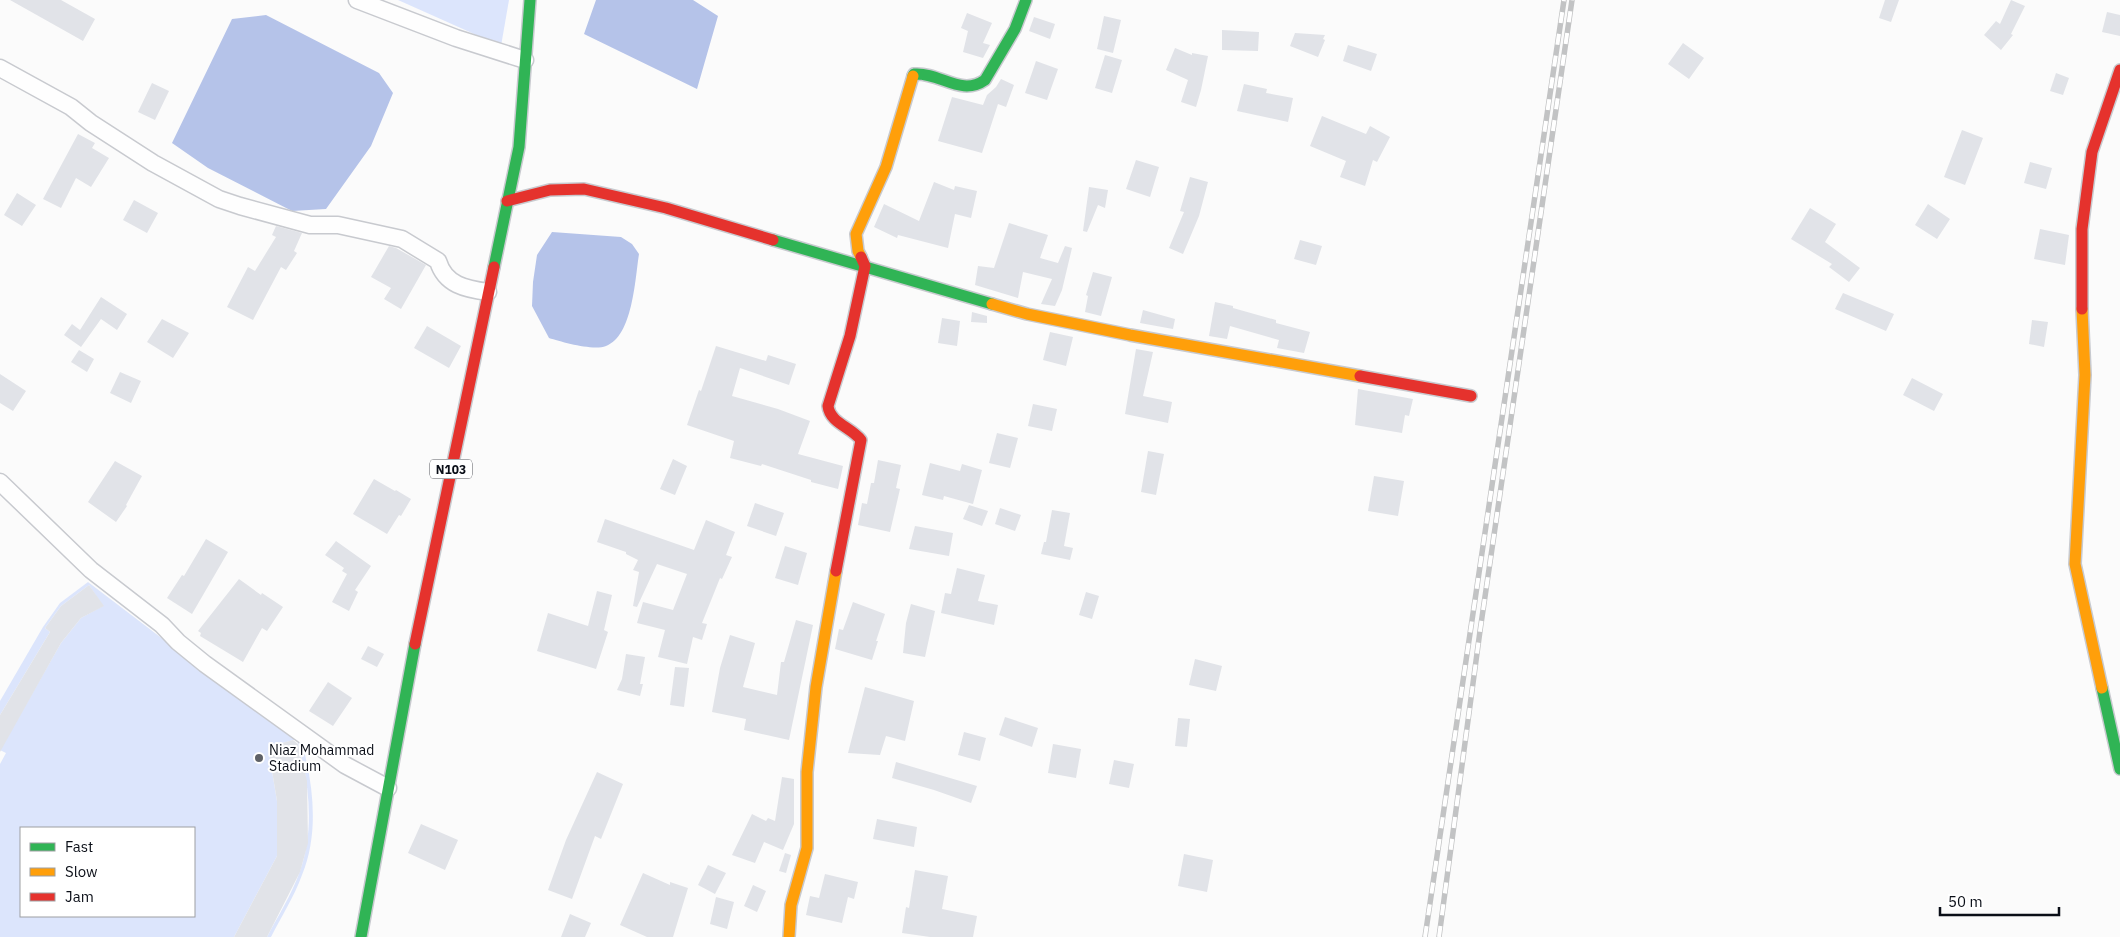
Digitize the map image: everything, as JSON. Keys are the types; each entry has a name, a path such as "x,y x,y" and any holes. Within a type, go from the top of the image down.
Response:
{"main road":[{"name":"N103","path":"361,937 407,682 519,147 530,0"},
{"path":"789,937 791,906 807,848 807,772 827,615 861,440 857,432 830,417 828,406 850,336 865,266 858,251 856,234 886,167 914,74 924,73 940,80 972,88 979,87 1015,30 1026,0"},
{"path":"2120,70 2092,152 2082,229 2082,308 2085,375 2075,564 2120,769"},
{"path":"507,201 550,190 584,189 666,208 1046,318 1130,335 1471,396"}],"street":[{"path":"357,0 456,38 525,60"},
{"path":"0,68 71,107 91,124 153,163 219,199 310,225 338,225 402,239 438,261 440,269 447,278 461,287 488,292"},
{"path":"0,482 91,570 162,625 178,642 198,658 345,764 388,788"}],"shaded area":[{"path":"398,0 509,0 501,46"},
{"path":"88,582 231,691 300,736 305,753 313,806 311,841 308,858 299,883 271,937 267,937 297,880 308,839 309,805 305,771 297,739 268,747 277,801 277,856 234,937 0,937 0,764 6,753 0,750 61,643 81,618 103,606 89,585 61,606 45,628 50,632 0,715 0,701 43,627 60,603"}],"water":[{"path":"596,0 693,0 718,16 697,89 584,34"},
{"path":"266,15 379,73 393,93 371,146 326,209 292,211 208,168 172,143 232,19"},
{"path":"552,232 621,237 632,244 639,254 634,291 627,319 622,331 615,340 606,346 586,347 549,338 532,306 537,255"}],"building":[{"path":"10,0 61,0 95,19 83,41"},
{"path":"1885,0 1899,0 1891,22 1879,18"},
{"path":"2011,0 2025,6 2011,34 2013,35 2001,50 1984,35 1996,21 2000,24"},
{"path":"2107,12 2120,15 2120,36 2102,32"},
{"path":"967,13 992,23 983,43 990,45 983,58 963,52 968,31 961,28"},
{"path":"1104,16 1121,20 1113,53 1097,49"},
{"path":"1034,17 1055,24 1050,39 1029,31"},
{"path":"1222,30 1259,32 1258,51 1222,50"},
{"path":"1295,33 1325,35 1323,39 1325,40 1318,57 1290,46"},
{"path":"1683,43 1704,58 1689,79 1668,64"},
{"path":"1348,45 1377,54 1371,71 1343,61"},
{"path":"1175,48 1192,55 1192,53 1208,56 1196,107 1181,102 1188,80 1166,70"},
{"path":"1105,55 1122,60 1112,93 1095,88"},
{"path":"1036,61 1058,69 1047,100 1025,93"},
{"path":"2056,73 2069,78 2063,95 2050,91"},
{"path":"1001,79 1014,85 1006,107 998,104 982,153 938,141 952,97 983,105 987,95 996,87"},
{"path":"152,83 169,91 155,120 138,112"},
{"path":"1244,84 1267,89 1266,93 1293,98 1288,122 1237,111"},
{"path":"1322,116 1366,134 1370,126 1390,137 1377,162 1373,160 1365,186 1340,177 1346,161 1310,146"},
{"path":"1962,130 1983,138 1965,185 1944,177"},
{"path":"78,134 95,143 92,148 109,158 91,187 76,178 61,208 43,199"},
{"path":"1136,160 1159,167 1150,197 1126,189"},
{"path":"2030,162 2052,168 2046,189 2024,183"},
{"path":"1190,177 1208,182 1199,216 1183,254 1169,248 1184,212 1180,211"},
{"path":"934,182 954,190 955,186 977,191 971,218 955,214 948,248 898,235 897,238 874,227 884,204 919,221"},
{"path":"1089,187 1108,190 1105,208 1098,205 1087,232 1083,231"},
{"path":"17,193 36,205 22,226 4,215"},
{"path":"134,200 158,213 147,233 123,220"},
{"path":"1928,204 1950,219 1937,239 1915,225"},
{"path":"1810,208 1836,224 1825,242 1860,268 1849,282 1829,267 1832,264 1791,239"},
{"path":"1009,223 1048,235 1040,258 1058,263 1065,246 1072,248 1062,290 1055,306 1041,304 1052,279 1023,272 1018,298 975,285 978,266 994,268"},
{"path":"276,226 302,233 294,251 297,253 286,270 281,267 253,320 227,307 248,267 255,271 276,237 272,235"},
{"path":"2040,229 2069,235 2065,265 2034,259"},
{"path":"1300,240 1322,246 1316,265 1294,259"},
{"path":"389,246 426,265 401,309 384,299 391,288 371,277"},
{"path":"1093,272 1112,277 1101,316 1085,312 1088,296 1086,295"},
{"path":"1843,293 1894,314 1886,331 1835,309"},
{"path":"101,297 127,314 117,330 101,319 81,347 64,335 72,324 80,330"},
{"path":"1215,302 1276,320 1276,323 1310,332 1304,353 1277,348 1279,340 1230,326 1227,339 1209,336"},
{"path":"1143,310 1175,319 1173,329 1140,323"},
{"path":"972,312 987,316 987,323 971,322"},
{"path":"942,318 960,321 957,346 938,343"},
{"path":"162,319 189,333 173,358 147,342"},
{"path":"2032,320 2048,322 2044,347 2029,344"},
{"path":"427,326 461,346 449,368 414,348"},
{"path":"1050,332 1073,337 1066,366 1043,360"},
{"path":"716,346 766,361 768,355 796,364 789,385 740,368 732,396 778,409 810,421 798,454 843,466 838,489 811,482 811,480 762,464 761,466 730,458 734,441 687,425"},
{"path":"1136,349 1153,352 1143,396 1172,402 1168,423 1125,414"},
{"path":"79,350 94,359 87,372 71,362"},
{"path":"120,372 141,381 131,403 110,393"},
{"path":"0,374 26,391 13,411 0,403"},
{"path":"1912,378 1943,394 1934,411 1903,395"},
{"path":"1358,389 1413,399 1409,416 1405,415 1402,433 1355,425"},
{"path":"1033,404 1057,409 1052,431 1028,426"},
{"path":"997,433 1018,438 1010,468 989,463"},
{"path":"1148,451 1164,454 1156,495 1141,492"},
{"path":"673,459 687,466 675,495 660,489"},
{"path":"878,460 901,465 896,488 900,489 890,532 858,525 862,503 867,504 871,483 874,483"},
{"path":"115,461 142,476 127,506 116,522 88,502"},
{"path":"930,463 960,471 962,464 982,470 973,504 944,496 943,500 922,495"},
{"path":"1374,476 1404,481 1398,516 1368,511"},
{"path":"374,479 411,499 387,534 353,514"},
{"path":"755,503 784,513 776,536 747,526"},
{"path":"969,505 988,511 982,526 963,519"},
{"path":"1000,508 1021,515 1015,531 995,524"},
{"path":"1052,510 1070,513 1064,546 1073,548 1070,560 1041,554 1044,542 1046,542"},
{"path":"605,519 694,550 706,520 735,532 726,555 732,557 722,579 720,578 702,623 707,624 702,640 693,637 687,664 658,657 665,630 637,623 643,602 673,610 687,574 657,564 637,607 633,606 639,572 633,570 638,560 626,554 626,552 597,542"},
{"path":"915,526 953,533 949,556 909,549"},
{"path":"206,539 228,552 192,614 167,598 182,575 184,576"},
{"path":"336,541 371,566 355,590 358,592 349,611 332,602 347,574 342,571 344,568 325,555"},
{"path":"785,546 807,553 798,585 775,578"},
{"path":"957,568 985,575 978,601 998,605 994,625 941,613 945,593 951,594"},
{"path":"239,579 261,595 262,593 283,607 267,631 262,628 243,662 200,636 201,633 198,631"},
{"path":"89,585 104,606 81,618 61,643 0,752 0,715 50,632 45,628 61,606"},
{"path":"597,591 612,595 604,630 608,632 596,669 537,651 548,613 588,626"},
{"path":"1086,592 1099,596 1092,619 1079,615"},
{"path":"853,602 885,614 872,660 835,649 839,629 843,630"},
{"path":"911,604 935,611 925,657 903,653 906,623"},
{"path":"796,620 813,625 789,740 744,730 746,719 712,712 720,668 730,635 755,643 743,687 777,695 781,662 784,662"},
{"path":"368,646 384,654 377,667 361,659"},
{"path":"626,654 645,657 640,684 643,684 640,696 617,690 622,679"},
{"path":"1195,659 1222,666 1216,691 1189,685"},
{"path":"675,667 689,668 684,707 670,705"},
{"path":"328,682 352,698 333,726 309,711"},
{"path":"865,687 914,701 905,741 886,736 880,755 848,753"},
{"path":"1005,717 1038,728 1032,747 999,735"},
{"path":"1178,718 1190,719 1187,747 1175,746"},
{"path":"964,732 986,738 980,761 958,755"},
{"path":"293,740 298,744 307,781 308,843 300,872 267,937 234,937 277,856 277,801 268,747"},
{"path":"1053,744 1081,749 1076,778 1048,773"},
{"path":"1114,760 1134,764 1129,788 1109,784"},
{"path":"896,762 977,786 971,803 892,778"},
{"path":"597,772 623,784 601,839 595,836 572,899 548,890 566,840"},
{"path":"782,777 794,779 794,824 783,850 764,842 755,863 732,855 752,814 766,821 768,818 775,821"},
{"path":"877,819 917,827 914,847 873,839"},
{"path":"421,824 458,840 445,870 408,853"},
{"path":"785,853 791,855 786,873 779,871"},
{"path":"1184,854 1213,860 1207,892 1178,886"},
{"path":"708,865 726,873 715,894 698,885"},
{"path":"915,870 948,876 942,909 977,916 973,937 930,937 902,933 906,907 909,908"},
{"path":"643,873 670,885 670,882 688,888 673,937 647,937 620,925"},
{"path":"825,874 858,882 854,899 848,897 842,923 806,915 810,896 819,898"},
{"path":"753,885 766,891 757,912 744,906"},
{"path":"716,897 734,902 727,929 710,924"},
{"path":"570,914 591,923 585,937 561,937"}],"railway":[{"path":"1425,937 1564,0"},
{"path":"1439,937 1480,631 1572,0"}],"traffic: fast":[{"path":"494,267 519,147 530,0"},
{"path":"913,76 914,74 924,74 967,86 976,85 985,80 1015,29 1026,0"},
{"path":"773,240 992,304"},
{"path":"361,937 415,644"},
{"path":"2102,688 2120,769"}],"traffic: slow":[{"path":"861,257 858,251 856,234 886,167 913,76"},
{"path":"992,304 1027,314 1130,335 1360,376"},
{"path":"2082,309 2085,375 2075,564 2102,688"},
{"path":"789,937 791,905 807,848 807,772 816,687 836,571"}],"traffic: jam":[{"path":"2082,309 2082,229 2092,152 2120,70"},
{"path":"507,201 550,190 584,189 666,208 773,240"},
{"path":"836,571 861,440 833,417 828,406 850,336 865,266 861,257"},
{"path":"415,644 494,267"},
{"path":"1360,376 1471,396"}],"place":[{"name":"Niaz Mohammad Stadium","path":"259,758"}]}
